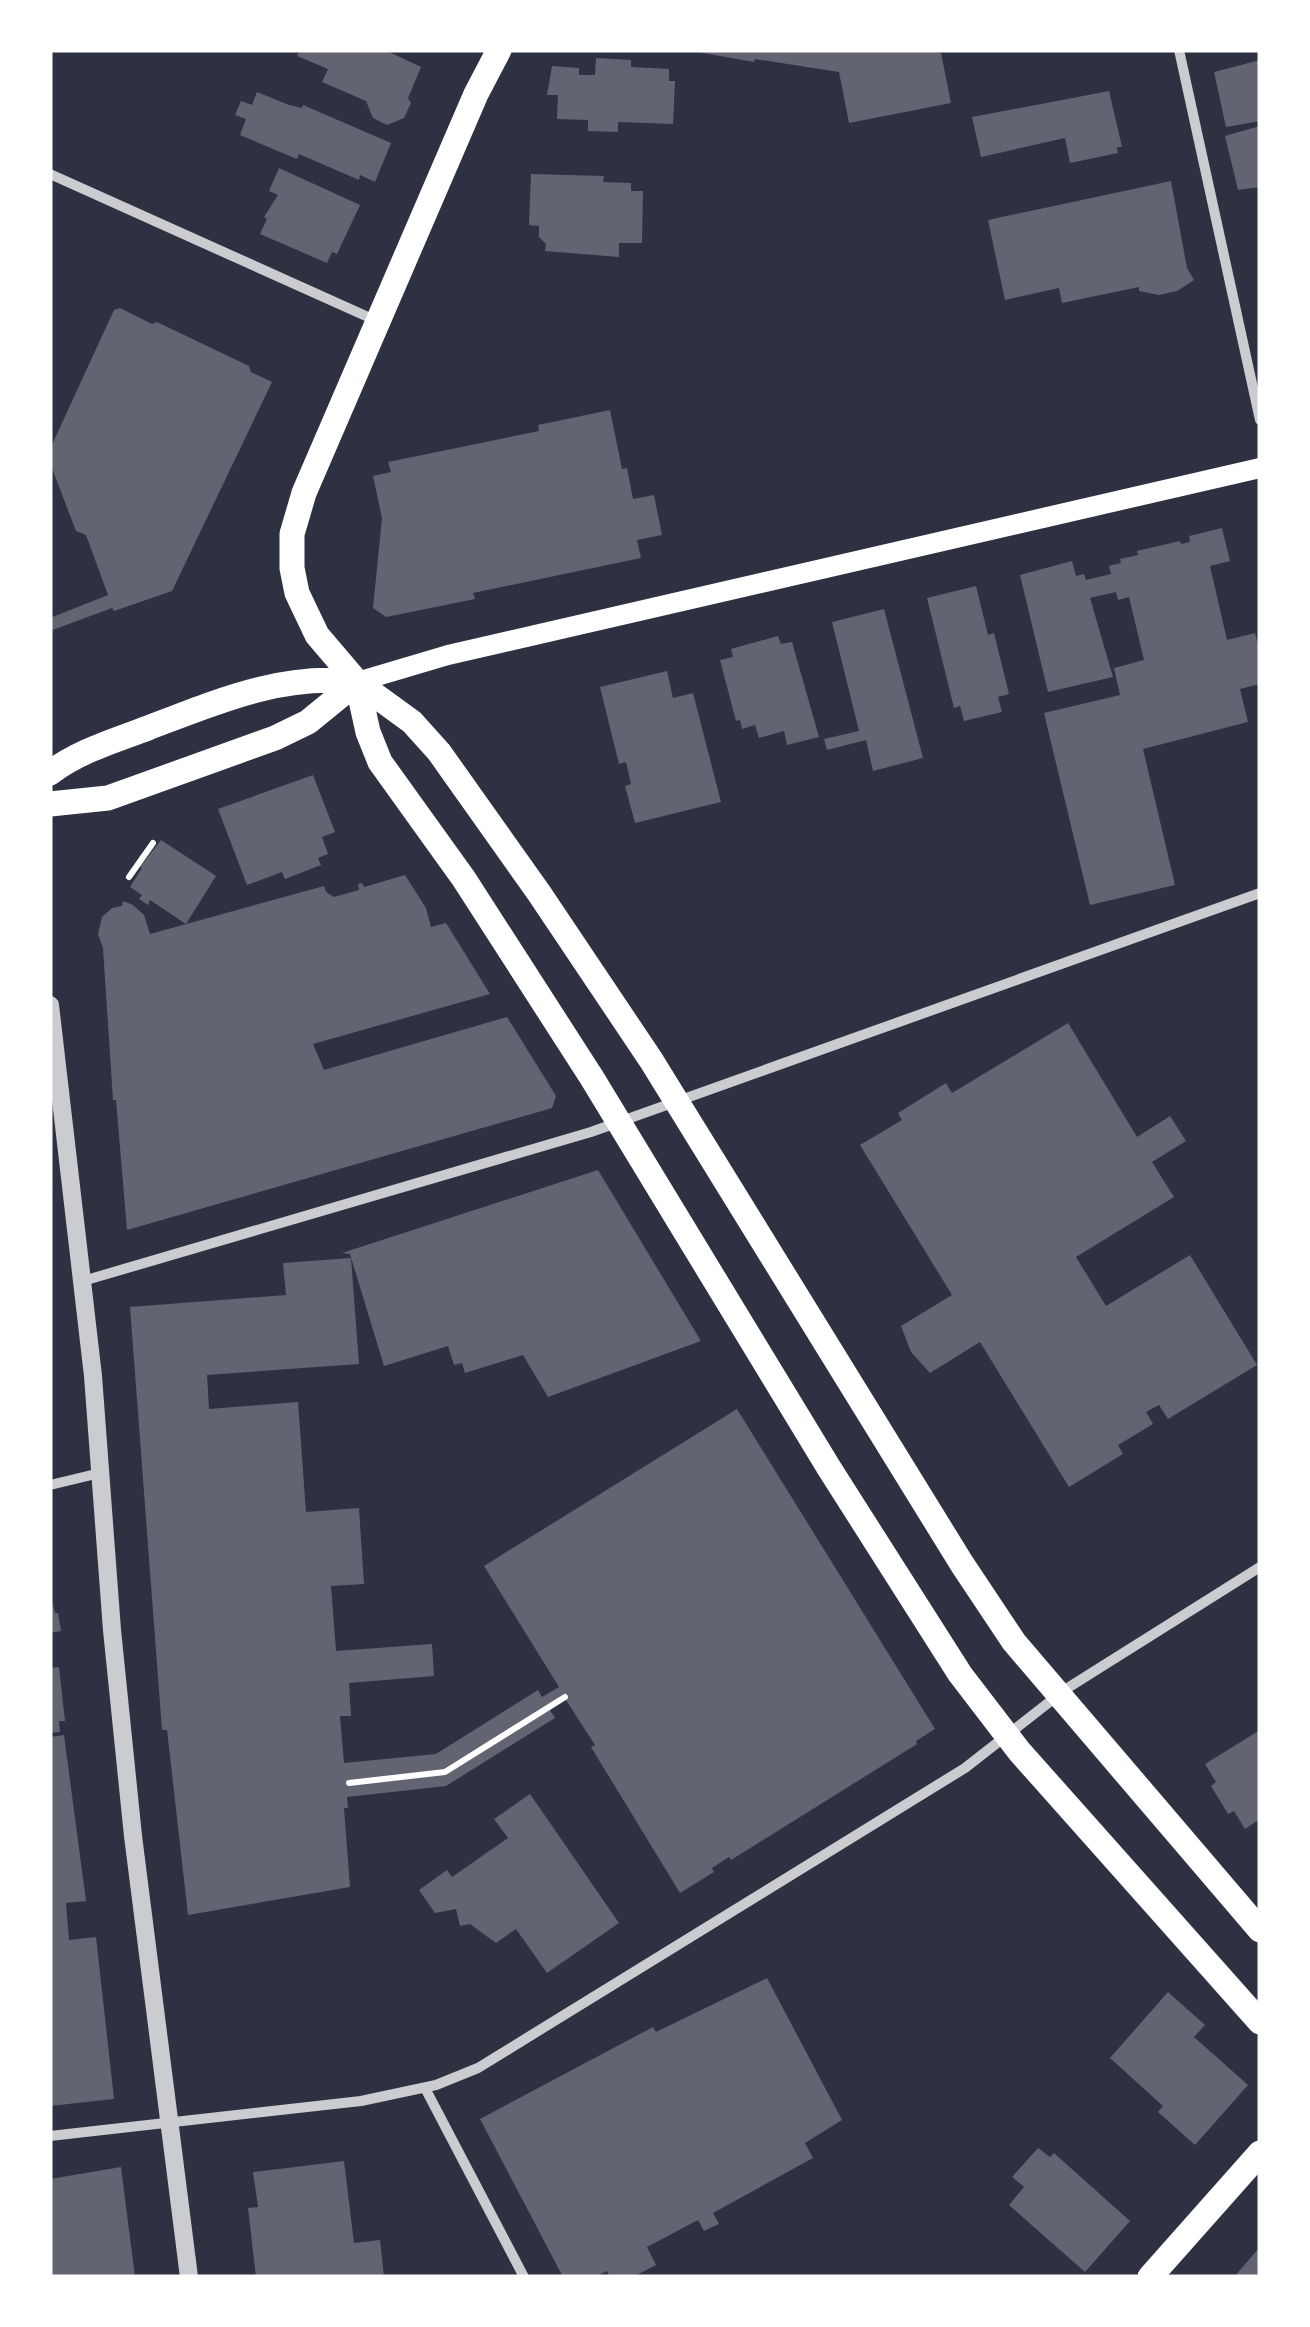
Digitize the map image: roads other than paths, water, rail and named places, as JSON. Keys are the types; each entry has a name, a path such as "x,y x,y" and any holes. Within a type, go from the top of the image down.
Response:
{"main road":[{"path":"499,50 476,94 304,493 292,534 293,579 302,608 326,647 357,682 412,722 439,752 539,893 678,1102 1014,1642 1260,1930"},
{"path":"50,773 80,754 238,694 292,681 357,682 466,650 1260,468"},
{"path":"50,804 108,798 275,738 308,722 357,682"},
{"path":"357,682 368,732 380,762 464,879 620,1122 931,1630 1008,1737 1260,2022"},
{"path":"1150,2277 1260,2153"}],"street":[{"path":"1180,50 1260,420"},
{"path":"50,174 378,321"},
{"path":"83,1281 529,1152 1260,893"},
{"path":"50,1005 83,1281 123,1750 189,2277"},
{"path":"50,1485 100,1472"},
{"path":"50,2136 361,2101 424,2088 478,2068 933,1788 1008,1737 1058,1696 1260,1568"},
{"path":"424,2088 524,2277"}]}
